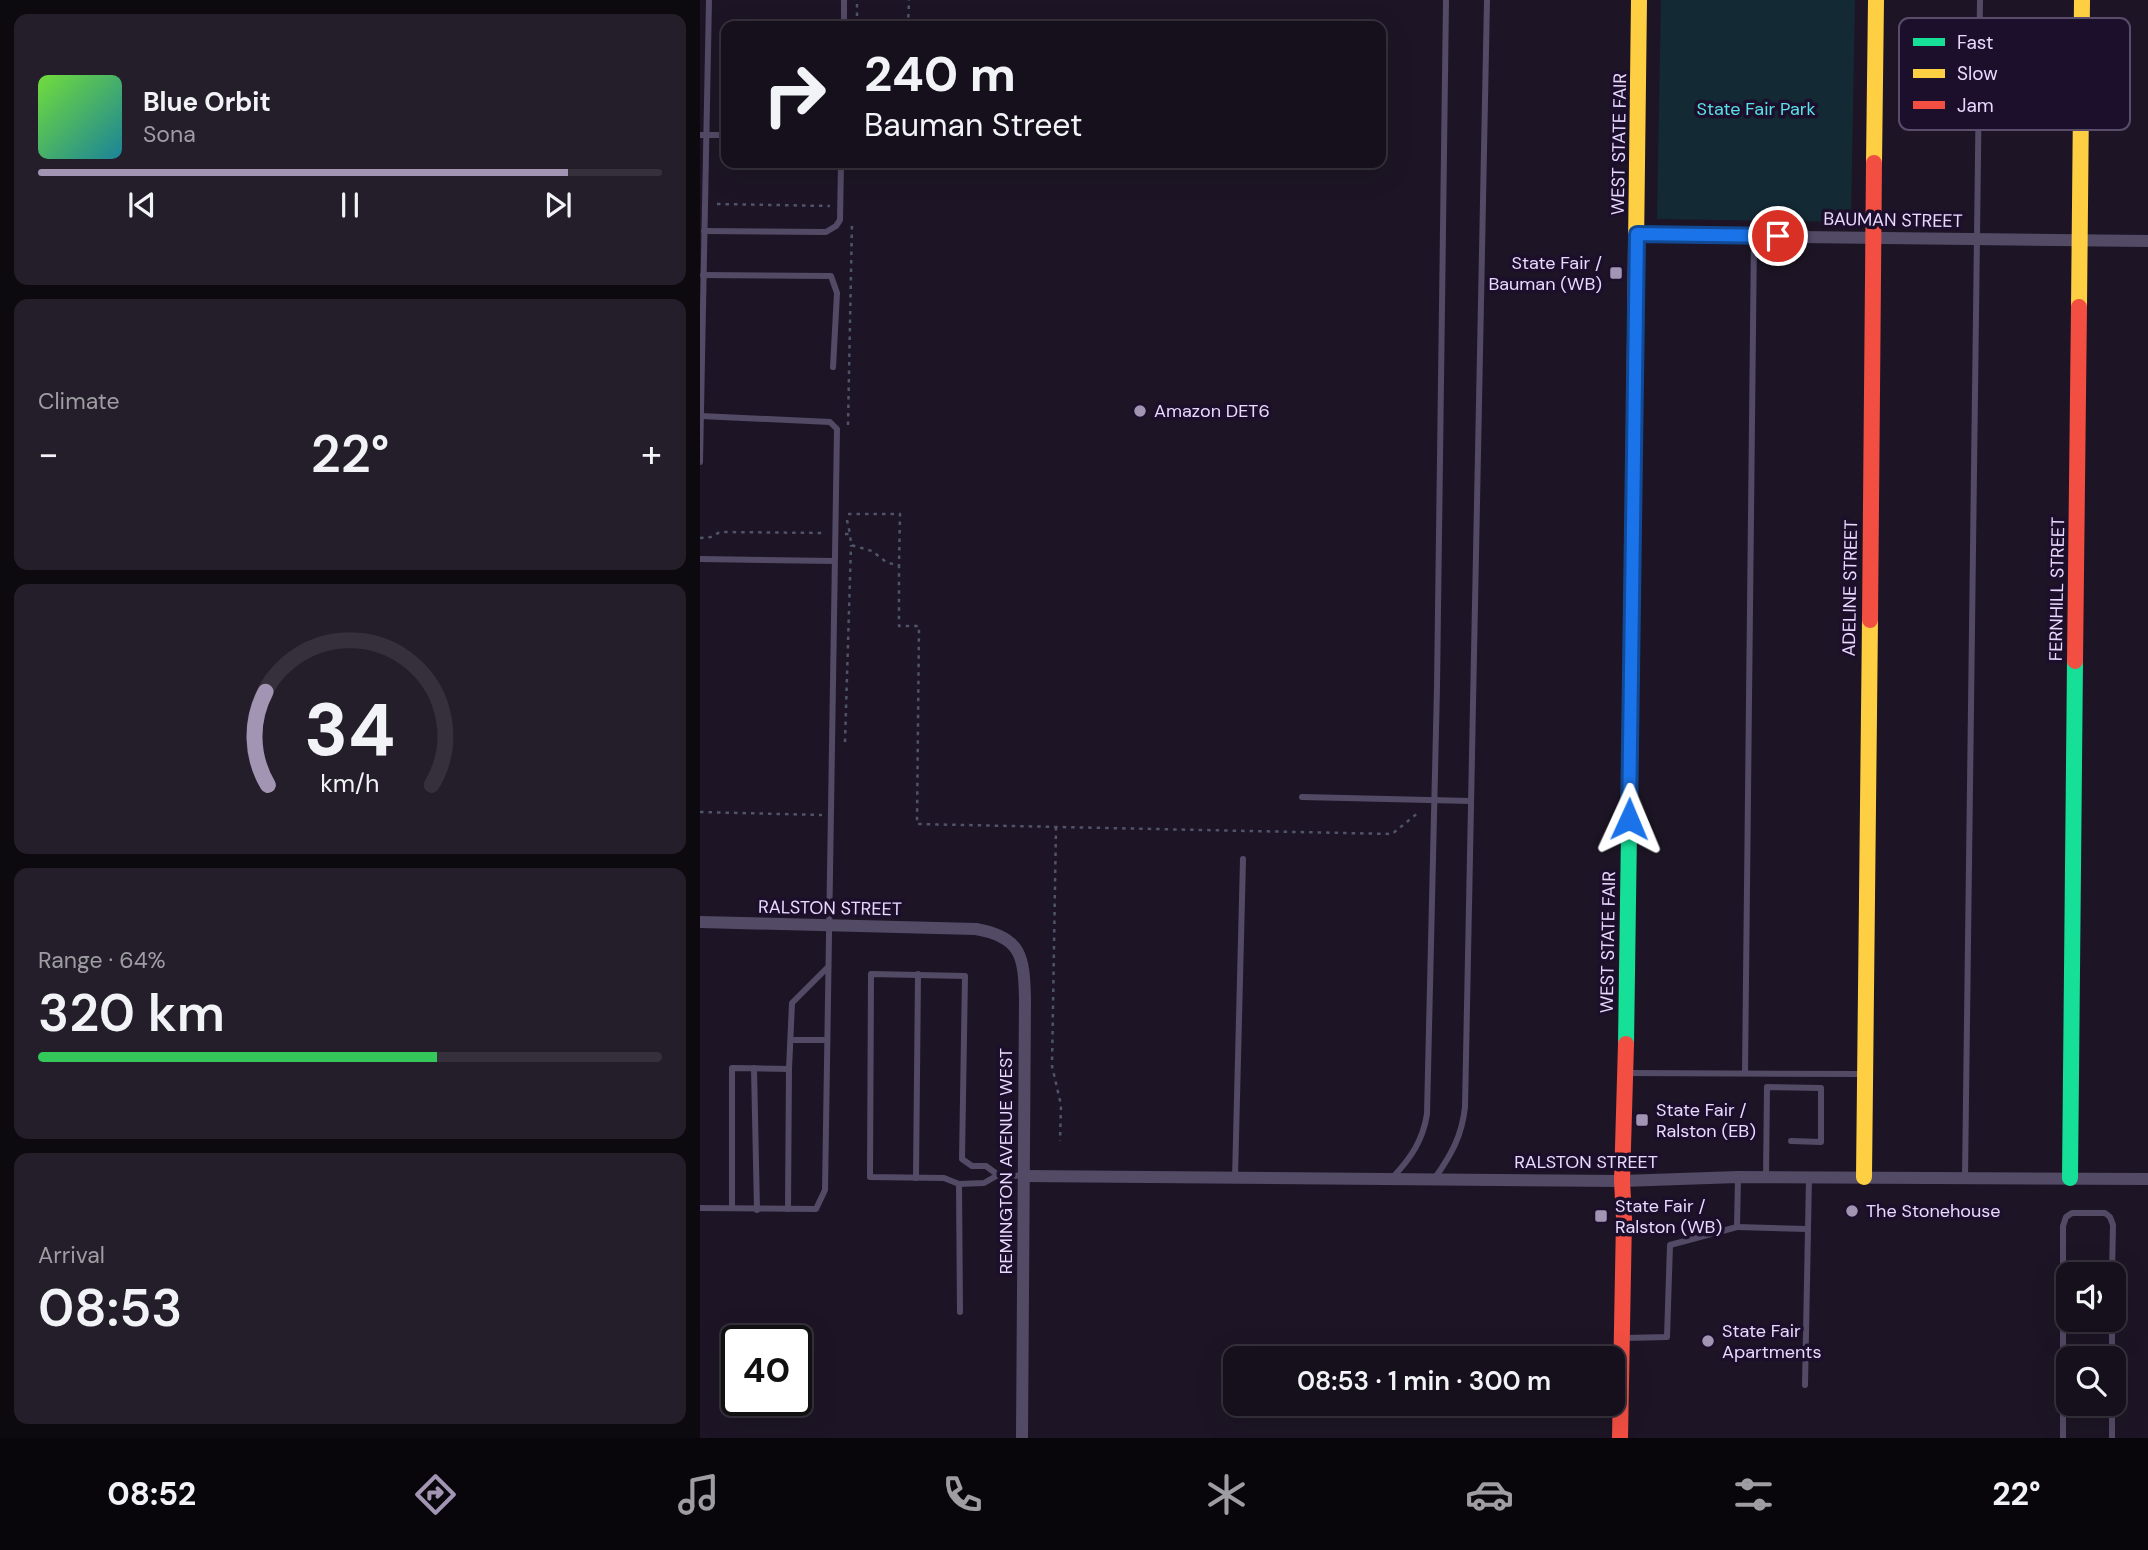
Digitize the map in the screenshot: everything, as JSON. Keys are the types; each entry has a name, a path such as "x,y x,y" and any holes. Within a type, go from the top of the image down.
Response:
{"street":[{"name":"WEST STATE FAIR","path":"1620,1438 1639,0"},
{"name":"ADELINE STREET","path":"1864,1177 1876,0"},
{"name":"FERNHILL STREET","path":"2082,0 2082,18"},
{"name":"FERNHILL STREET","path":"2070,1178 2081,130"},
{"name":"BAUMAN STREET","path":"1637,234 2148,241"},
{"name":"RALSTON STREET","path":"700,922 960,929"},
{"name":"REMINGTON AVENUE WEST","path":"960,929 976,929 1000,935 1017,950 1023,962 1022,1438"},
{"name":"RALSTON STREET","path":"1024,1176 1622,1181 1738,1177 2148,1179"}],"lane":[{"path":"700,462 705,204 703,135 709,0"},
{"path":"844,0 844,21"},
{"path":"1392,1178 1416,1150 1426,1125 1427,1114 1446,0"},
{"path":"1435,1178 1458,1142 1465,1107 1487,0"},
{"path":"1980,0 1980,18"},
{"path":"1965,1178 1978,130"},
{"path":"703,135 721,135"},
{"path":"704,231 826,232 840,220 841,168"},
{"path":"1745,1073 1754,236"},
{"path":"704,275 831,276 837,293 832,368"},
{"path":"700,1208 816,1209 825,1190 837,429 830,422 701,416"},
{"path":"700,559 834,561"},
{"path":"1303,797 1471,801"},
{"path":"1235,1178 1243,859"},
{"path":"788,1209 792,1003 828,967"},
{"path":"998,1175 986,1166 972,1166 962,1159 965,976 871,974 870,1177 944,1178 959,1184 984,1183 998,1175 1024,1176"},
{"path":"916,1178 918,974"},
{"path":"791,1040 827,1040"},
{"path":"732,1208 732,1068 789,1069"},
{"path":"754,1068 757,1210"},
{"path":"1626,1073 1865,1074"},
{"path":"1766,1177 1768,1087 1821,1088 1821,1142 1791,1141"},
{"path":"1737,1227 1738,1177"},
{"path":"1805,1385 1810,1177"},
{"path":"959,1184 960,1312"},
{"path":"2063,1262 2063,1226 2066,1217 2072,1213 2105,1213 2110,1217 2113,1225 2112,1262"},
{"path":"1622,1338 1667,1337 1670,1245 1737,1227 1808,1229"},
{"path":"2063,1332 2063,1438"},
{"path":"2112,1416 2112,1438"}],"path":[{"path":"856,21 857,0"},
{"path":"908,21 909,0"},
{"path":"705,204 852,206 848,430"},
{"path":"900,566 886,562 872,551 851,545 846,514 901,514 899,626 919,626 916,824 1392,834 1434,800"},
{"path":"700,538 711,537 720,532 850,534"},
{"path":"1056,826 1052,1066 1060,1105 1060,1141"}],"green space":[{"name":"State Fair Park","path":"1661,0 1855,0 1851,222 1657,219"}],"traffic: fast":[{"path":"1626,1044 1632,618"},
{"path":"2070,1178 2075,661"}],"traffic: slow":[{"path":"1636,246 1639,0"},
{"path":"1874,163 1876,0"},
{"path":"2082,0 2082,18"},
{"path":"2079,307 2081,130"},
{"path":"1864,1177 1870,620"}],"traffic: jam":[{"path":"1870,620 1874,163"},
{"path":"1632,618 1636,246"},
{"path":"2075,661 2079,307"},
{"path":"1620,1438 1626,1044"}],"place":[{"name":"State Fair / Bauman (WB)","path":"1616,273"},
{"name":"Amazon DET6","path":"1140,411"},
{"name":"State Fair / Ralston (EB)","path":"1642,1120"},
{"name":"The Stonehouse","path":"1852,1211"},
{"name":"State Fair / Ralston (WB)","path":"1601,1216"},
{"name":"State Fair Apartments","path":"1708,1341"}],"route":[{"path":"1629,819 1637,234 1778,236"}]}
